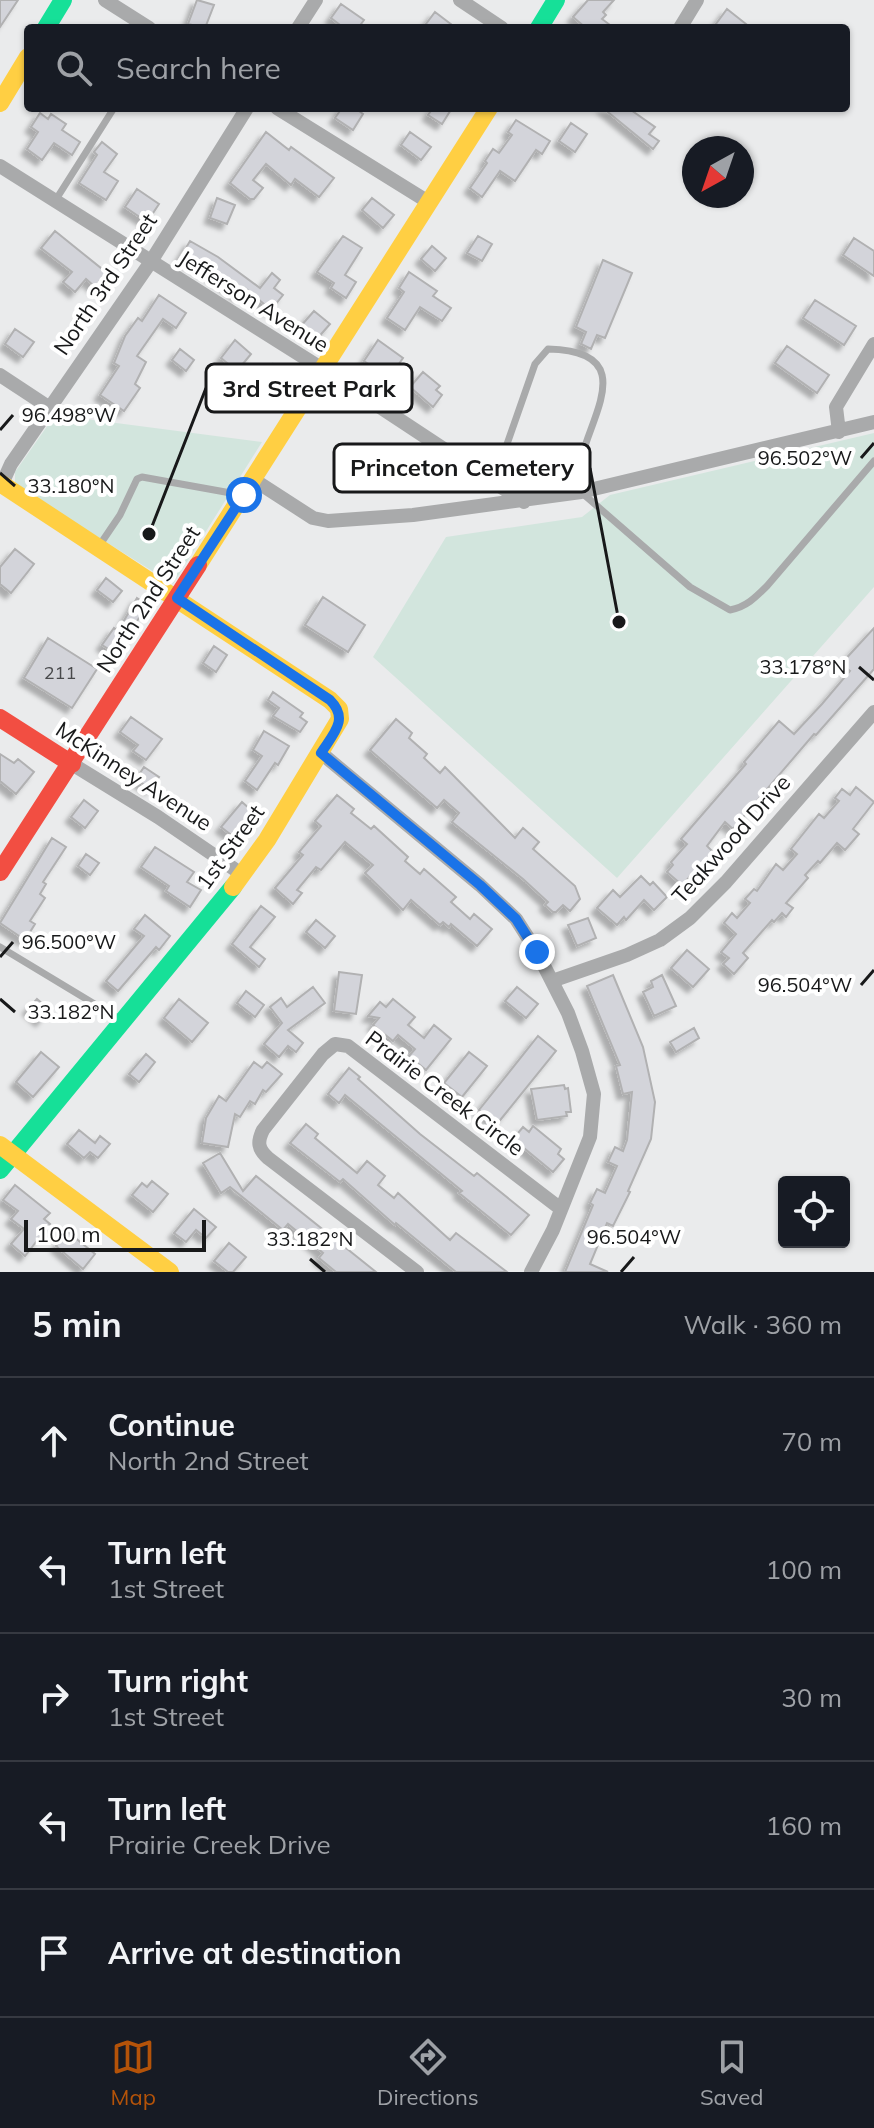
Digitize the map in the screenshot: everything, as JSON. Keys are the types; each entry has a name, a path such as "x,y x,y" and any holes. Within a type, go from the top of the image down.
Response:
{"street":[{"path":"48,24 63,0"},
{"path":"105,0 143,24"},
{"path":"301,24 316,0"},
{"path":"460,0 496,24"},
{"path":"543,24 556,0"},
{"path":"682,24 697,0"},
{"path":"0,103 24,64"},
{"name":"North 3rd Street","path":"1,484 11,464 150,263 244,112"},
{"path":"283,112 430,203"},
{"name":"North 2nd Street","path":"0,872 249,488 487,112"},
{"name":"Jefferson Avenue","path":"0,166 324,370 524,502"},
{"path":"839,432 836,407 874,344"},
{"path":"0,375 50,408"},
{"path":"249,488 313,518 328,521 413,515 581,492 874,422"},
{"path":"1,484 177,598"},
{"name":"1st Street","path":"0,1170 6,1149 123,1021 243,875 340,719 339,709 318,691 177,598"},
{"name":"Teakwood Drive","path":"552,981 660,940 690,918 726,882 874,712"},
{"name":"McKinney Avenue","path":"0,718 158,817 243,875"},
{"path":"321,753 480,885 516,919 537,952 568,1013 594,1094 590,1137 531,1272"},
{"name":"Prairie Creek Circle","path":"417,1272 268,1158 259,1147 258,1138 263,1130 323,1054 335,1044 348,1046 561,1209"},
{"path":"6,1149 170,1272"}],"lane":[{"path":"54,202 111,112"},
{"path":"492,479 535,364 548,349 583,355 596,363 604,377 603,392 577,476 581,492 690,587 730,610 754,600 874,461"},
{"path":"99,547 120,515 137,479 142,477 249,488"},
{"path":"0,947 123,1021"}],"shaded area":[{"path":"55,415 262,442 173,584 15,485 15,472"},
{"path":"874,433 874,587 617,878 373,657 446,537 582,517 610,495"}],"building":[{"path":"0,0 18,0 0,27"},
{"path":"197,0 214,5 207,24 188,24"},
{"path":"588,0 614,0 603,12 606,15 602,19 609,24 581,24 573,17"},
{"path":"341,4 364,20 361,24 339,24 331,18"},
{"path":"727,9 746,24 716,24"},
{"path":"435,12 451,24 426,24"},
{"path":"339,112 363,114 353,130 335,118"},
{"path":"430,112 450,112 442,124 428,115"},
{"path":"608,112 634,112 655,127 649,134 659,141 653,149"},
{"path":"40,113 48,119 51,114 66,124 62,130 80,142 72,155 54,143 42,160 27,149 38,132 31,127"},
{"path":"516,120 550,141 542,154 536,150 515,181 500,171 482,197 470,188 493,149 499,153 512,135 508,132"},
{"path":"571,123 587,134 575,152 559,141"},
{"path":"266,132 334,178 319,197 295,179 291,185 266,164 253,180 263,188 254,199 230,183"},
{"path":"410,132 431,147 421,160 401,145"},
{"path":"102,142 117,154 104,172 118,181 106,200 79,183"},
{"path":"137,189 159,204 147,222 125,207"},
{"path":"217,198 235,205 227,224 210,218"},
{"path":"372,198 394,215 383,228 362,210"},
{"path":"55,231 107,273 95,287 86,279 75,292 63,282 72,272 41,248"},
{"path":"343,236 362,248 345,275 356,282 346,298 331,288 334,283 317,272"},
{"path":"478,236 492,244 482,261 467,253"},
{"path":"854,238 874,251 874,276 843,255"},
{"path":"190,241 260,288 272,273 280,280 274,288 283,295 271,310 245,288 239,296 210,274 180,258"},
{"path":"432,246 446,258 435,271 421,259"},
{"path":"603,260 632,273 605,338 597,335 591,349 581,344 586,332 576,327"},
{"path":"409,272 437,291 433,296 451,308 442,321 420,307 405,330 387,318 404,292 399,288"},
{"path":"159,295 186,313 176,328 163,319 137,356 146,362 135,384 140,388 124,411 100,395 119,366 114,363 125,336 138,318 142,321"},
{"path":"815,300 856,326 844,345 803,318"},
{"path":"314,311 330,324 316,340 300,327"},
{"path":"15,329 34,342 23,357 5,344"},
{"path":"235,340 251,354 237,371 221,358"},
{"path":"378,340 403,358 389,378 364,361"},
{"path":"787,346 829,375 817,393 775,363"},
{"path":"180,349 194,360 186,371 172,360"},
{"path":"273,364 291,380 276,398 270,393 266,399 253,388"},
{"path":"423,372 440,386 436,390 442,395 433,407 410,387"},
{"path":"15,549 34,564 11,593 0,584 0,567"},
{"path":"106,578 122,591 113,602 97,590"},
{"path":"323,597 365,625 348,652 305,625"},
{"path":"137,598 148,605 115,653 102,645 114,628 118,631"},
{"path":"874,628 874,669 733,829 725,822 707,846 713,852 682,885 667,872 673,865 671,862 687,844 681,839 779,721 794,734 822,704 850,671 841,664"},
{"path":"48,638 97,669 72,708 24,678"},
{"path":"214,646 227,655 216,672 203,663"},
{"path":"273,692 303,713 300,717 307,722 300,732 273,716 279,708 268,700"},
{"path":"131,717 162,739 146,760 133,751 138,745 120,732"},
{"path":"396,719 412,733 409,738 427,754 424,758 440,773 445,767 515,838 523,828 539,842 533,849 575,886 580,899 570,911 563,905 553,912 545,905 548,902 523,879 452,822 459,813 444,800 437,808 370,750"},
{"path":"264,731 289,746 257,790 245,781 262,756 253,750"},
{"path":"0,754 14,763 18,759 34,772 16,794 0,781"},
{"path":"144,767 159,777 150,789 136,779"},
{"path":"856,787 874,802 853,829 859,834 845,850 837,843 805,875 808,878 786,903 793,908 786,917 782,913 774,922 772,920 743,953 748,958 734,974 723,964 729,958 721,952 736,934 724,923 732,913 737,918 750,903 745,899 754,889 757,891 776,864 783,870 797,854 791,849 819,814 824,818 839,801 835,798 842,789 850,795"},
{"path":"337,795 354,809 351,813 371,829 374,826 408,857 405,861 420,874 424,869 456,897 451,902 470,919 474,914 492,929 477,946 451,924 449,927 443,922 440,925 411,900 403,910 365,873 373,865 345,842 321,870 316,867 297,890 302,893 293,904 275,888 303,855 299,852 321,826 315,821"},
{"path":"84,800 98,811 85,828 71,817"},
{"path":"242,802 259,817 239,841 221,827"},
{"path":"52,838 66,847 43,882 46,884 40,894 45,898 30,921 35,924 25,940 0,923"},
{"path":"155,847 194,872 187,882 201,890 190,907 166,891 169,886 141,867"},
{"path":"86,854 99,863 90,875 78,866"},
{"path":"641,876 650,885 653,882 667,897 654,910 644,900 626,920 624,917 617,925 597,908 613,890 620,897"},
{"path":"261,906 275,917 250,947 265,959 259,967 232,944"},
{"path":"145,915 170,936 159,950 156,947 118,991 106,981 144,936 134,929"},
{"path":"588,918 596,938 577,946 568,925"},
{"path":"316,920 335,936 325,948 306,932"},
{"path":"687,950 709,969 693,987 671,968"},
{"path":"339,972 362,975 356,1014 334,1011"},
{"path":"613,975 643,1047 655,1102 651,1139 630,1192 613,1226 607,1223 590,1264 608,1272 565,1272 593,1205 590,1203 597,1189 605,1193 617,1166 608,1162 615,1147 623,1151 627,1140 632,1092 623,1094 616,1066 620,1065 587,986"},
{"path":"662,975 676,1006 654,1016 643,992 653,987 651,981"},
{"path":"313,987 325,1003 288,1030 303,1043 296,1052 288,1046 279,1057 264,1044 282,1023 270,1007 281,998 287,1007"},
{"path":"517,987 538,1004 526,1018 505,1001"},
{"path":"246,991 264,1005 255,1017 237,1003"},
{"path":"37,999 50,1010 41,1021 28,1009"},
{"path":"179,999 208,1023 192,1042 164,1018"},
{"path":"393,999 415,1017 408,1025 424,1038 434,1025 451,1039 426,1070 409,1056 415,1049 398,1035 393,1041 373,1025 379,1018 368,1016 380,1002 386,1007"},
{"path":"694,1028 699,1038 676,1052 670,1042"},
{"path":"538,1036 556,1051 497,1124 479,1110"},
{"path":"41,1052 59,1067 33,1097 16,1082"},
{"path":"469,1052 487,1066 462,1097 444,1083"},
{"path":"146,1054 155,1062 139,1082 129,1074"},
{"path":"254,1062 262,1068 267,1062 282,1074 266,1092 263,1090 255,1104 250,1101 240,1117 235,1114 228,1147 202,1143 206,1118 219,1096 226,1101"},
{"path":"349,1068 420,1134 474,1176 477,1173 529,1215 511,1235 345,1095 339,1103 328,1094"},
{"path":"564,1085 565,1089 568,1088 571,1112 566,1112 567,1116 537,1120 531,1089"},
{"path":"306,1124 318,1134 315,1138 357,1173 367,1161 385,1176 378,1185 394,1198 398,1193 450,1240 456,1233 507,1272 456,1272 395,1225 343,1179 340,1182 290,1143"},
{"path":"533,1126 561,1149 558,1154 564,1159 553,1172 513,1139 523,1127 529,1132"},
{"path":"79,1130 95,1143 100,1136 110,1144 98,1158 90,1152 84,1158 67,1144"},
{"path":"220,1153 243,1191 256,1176 376,1272 336,1272 319,1258 323,1253 288,1224 283,1230 230,1187 221,1193 203,1163"},
{"path":"152,1181 168,1194 153,1212 132,1195 142,1183 147,1187"},
{"path":"15,1185 50,1213 44,1219 50,1224 25,1256 11,1244 24,1229 11,1219 18,1211 3,1200"},
{"path":"194,1209 216,1227 206,1238 196,1230 186,1242 174,1233"},
{"path":"68,1232 95,1254 83,1269 56,1246"},
{"path":"229,1243 246,1257 233,1272 228,1272 214,1261"}],"traffic: fast":[{"path":"48,24 63,0"},
{"path":"541,24 556,0"},
{"path":"0,1170 233,887"}],"traffic: slow":[{"path":"0,103 24,64"},
{"path":"198,565 486,112"},
{"path":"0,483 330,700 339,709 340,719 267,840 233,887"},
{"path":"0,1145 170,1272"}],"traffic: jam":[{"path":"0,872 198,565"},
{"path":"0,718 72,764"}],"place":[{"name":"3rd Street Park","path":"149,534"},
{"name":"Princeton Cemetery","path":"619,622"}],"route":[{"path":"244,495 177,598 330,700 339,709 340,719 321,753 480,885 516,919 537,952"}]}
